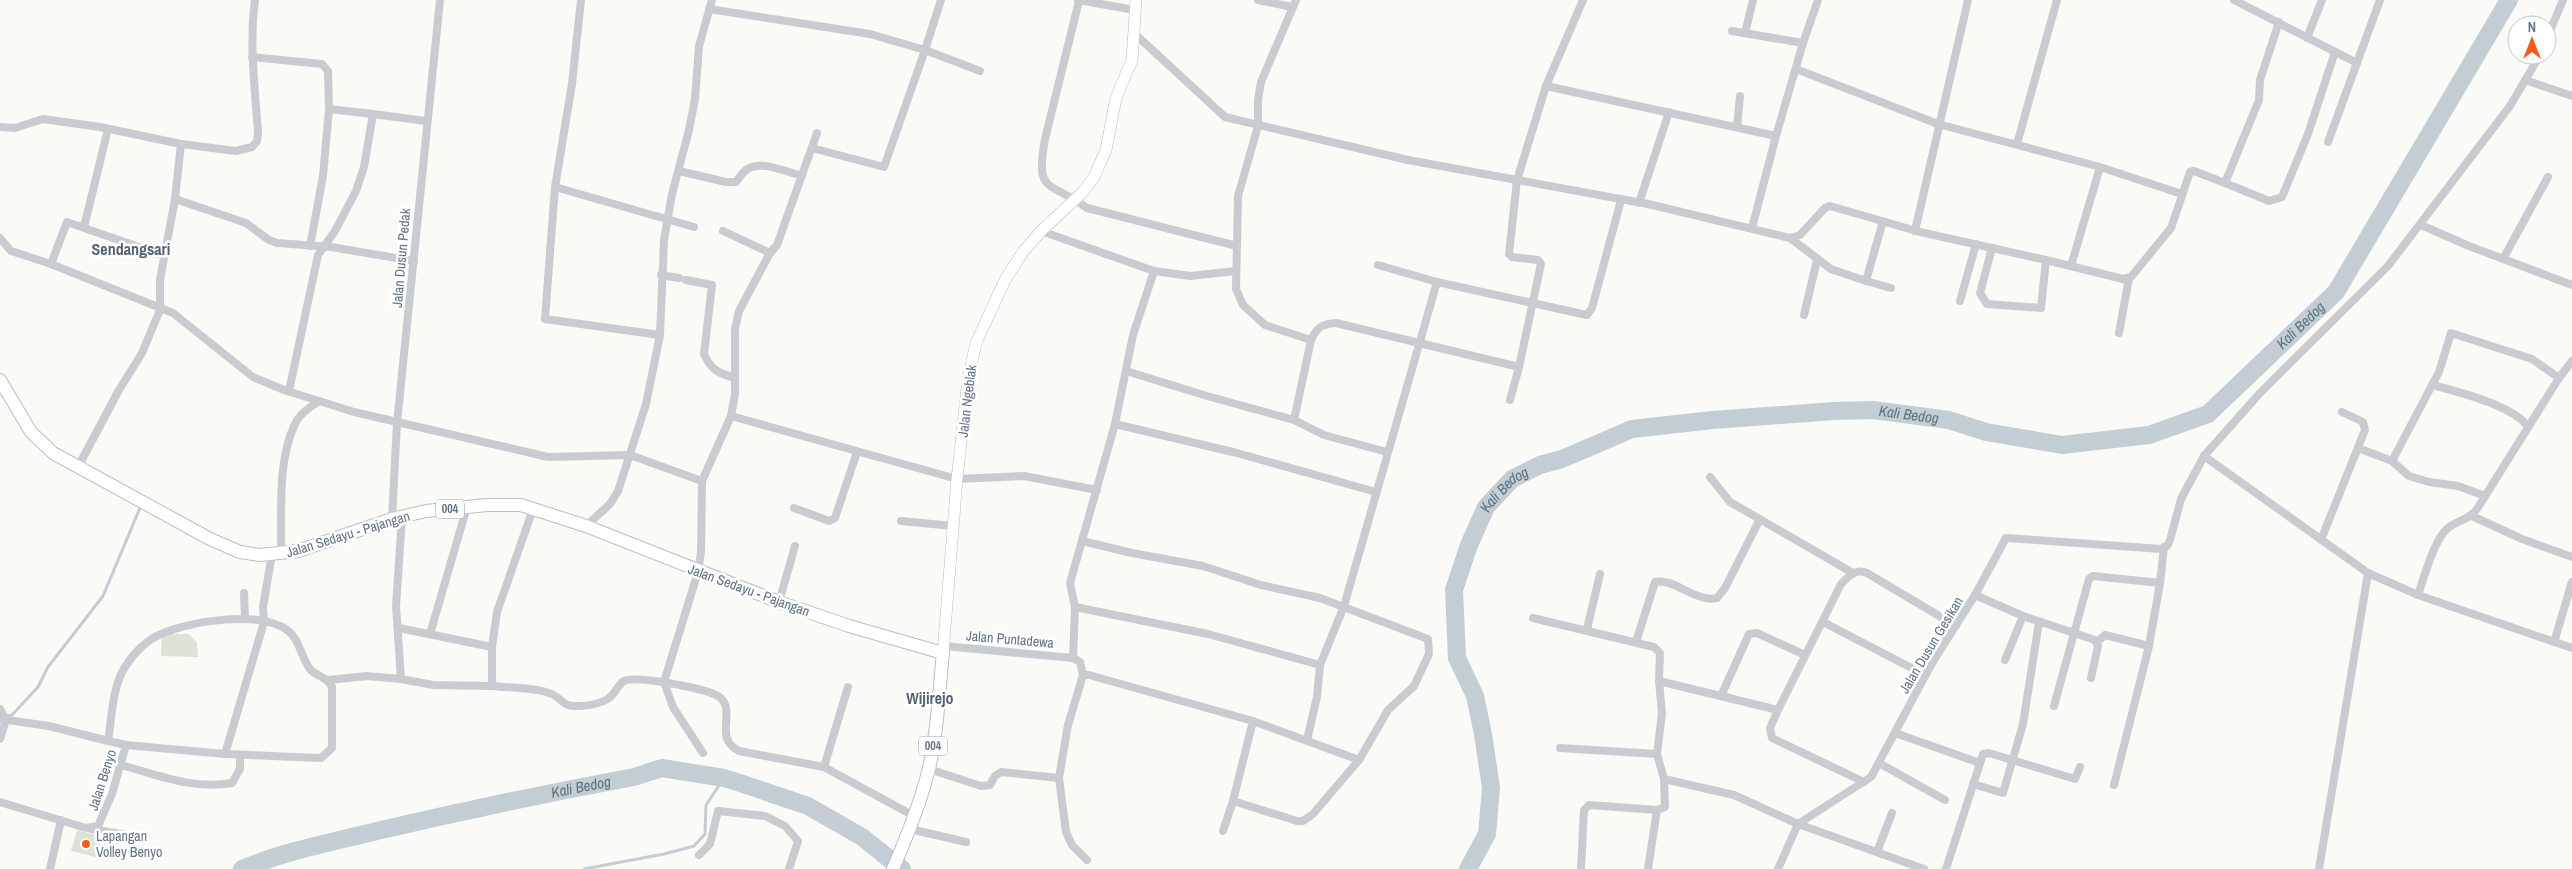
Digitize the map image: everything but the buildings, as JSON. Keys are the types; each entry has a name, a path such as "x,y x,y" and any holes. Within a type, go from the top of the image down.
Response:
{"main road":[{"name":"Jalan Ngeblak","path":"910,827 929,769 935,738 957,478 968,380 976,343 1006,278 1023,252 1041,231 1089,186 1106,150 1116,98 1132,60 1136,5"},
{"name":"Jalan Sedayu - Pajangan","path":"0,380 37,439 78,467 229,549 249,554 298,552 397,518 467,507 509,504 533,509 586,526 698,572 849,626 943,650"},
{"name":"004","path":"893,869 910,827"}],"street":[{"path":"0,127 15,128 43,119 108,129 181,144 236,151 252,147 257,142 258,133 252,57 252,21 255,0"},
{"name":"Jalan Dusun Pedak","path":"401,679 396,606 397,422 426,121 440,0"},
{"path":"581,0 572,84 555,187 545,319 660,335"},
{"path":"586,526 610,504 618,491 646,404 660,335 661,275 667,219 693,112 699,46 712,0"},
{"path":"812,148 884,167 941,0"},
{"path":"1136,5 1078,0 1041,160 1042,178 1045,183 1076,199 1086,208 1237,246"},
{"path":"1258,0 1294,4 1261,82 1258,100 1258,126 1238,196 1236,270 1239,298 1264,325 1311,340"},
{"path":"1510,400 1520,367 1540,262 1512,257 1509,254 1517,180 1546,86 1583,0"},
{"path":"1746,33 1754,0"},
{"path":"1752,228 1776,136 1803,43 1818,0"},
{"path":"1914,231 1968,0"},
{"path":"2017,144 2057,0"},
{"path":"2234,0 2357,63"},
{"path":"2307,38 2322,0"},
{"path":"2328,142 2380,0"},
{"path":"2557,15 2563,0"},
{"path":"709,9 870,34 925,50 980,71"},
{"path":"2225,183 2256,107 2260,80 2279,22"},
{"path":"1732,31 1803,43"},
{"path":"1134,34 1226,117 1408,160 1639,203 1752,228 1790,238 1831,269 1891,288"},
{"path":"2119,333 2129,278 2171,228 2189,174 2193,171 2269,201 2282,197 2308,134 2335,52"},
{"path":"252,57 326,66 328,71 329,109 323,176 310,246"},
{"path":"2114,785 2148,646 2160,583 2164,547 2170,540 2181,499 2204,456 2260,393 2388,266 2422,225 2510,106 2534,65"},
{"path":"1796,69 1938,124 2100,167 2182,194"},
{"path":"2525,80 2572,96"},
{"path":"1546,86 1776,136"},
{"path":"1737,127 1740,96"},
{"path":"329,109 426,121"},
{"path":"1639,203 1669,112"},
{"path":"289,391 316,263 322,246 335,230 356,191 364,166 373,114"},
{"path":"84,227 108,129"},
{"path":"703,753 673,707 664,682 698,572 701,552 702,481 732,416 735,394 735,329 739,311 770,253 777,245 817,133"},
{"path":"78,467 119,390 142,353 160,310 160,286 175,199 181,144"},
{"path":"678,170 726,182 736,182 744,171 753,166 764,166 802,176"},
{"path":"2071,266 2100,167"},
{"path":"2504,259 2548,178"},
{"path":"555,187 694,226"},
{"path":"175,199 246,223 269,240 286,245 322,246 414,261"},
{"path":"1378,265 1437,282 1582,315 1589,312 1621,200"},
{"path":"1790,238 1800,235 1828,206 1914,231 2129,278"},
{"path":"1866,281 1883,221"},
{"path":"51,264 66,222 165,256"},
{"path":"2422,225 2572,285"},
{"path":"723,231 770,253"},
{"path":"1041,231 1154,271 1190,276 1236,270"},
{"path":"0,238 11,251 51,264 160,310 173,313 253,377 289,391 354,412 548,457 630,455 702,481"},
{"path":"1960,301 1976,244"},
{"path":"1992,248 1980,293 1988,304 2041,308 2046,260"},
{"path":"1804,316 1817,260"},
{"path":"1086,860 1072,845 1066,832 1059,778 1068,725 1083,675 1080,662 1073,658 1075,607 1070,583 1115,424 1133,335 1154,271"},
{"path":"661,275 712,285 704,354 708,364 717,373 734,378"},
{"path":"1307,740 1317,697 1320,665 1344,606 1437,282"},
{"path":"1294,420 1311,340 1316,328 1326,323 1336,323 1420,345 1520,367"},
{"path":"2392,461 2439,372 2451,333 2532,360 2559,378"},
{"path":"2418,596 2435,551 2447,529 2472,516 2559,378 2572,361"},
{"path":"1126,371 1294,420 1324,434 1387,452"},
{"path":"2432,385 2455,390 2504,408 2523,418 2528,427"},
{"path":"225,754 264,622 264,607 277,554 289,442 294,424 318,401"},
{"path":"2321,540 2365,426 2363,422 2342,412"},
{"path":"732,416 957,478 1024,476 1097,490"},
{"path":"1115,424 1237,453 1376,492"},
{"path":"2358,448 2392,461 2409,476 2429,482 2458,486 2485,496"},
{"path":"794,508 829,521 836,518 857,452"},
{"path":"2204,456 2368,573 2418,596 2572,648"},
{"path":"1710,477 1730,502 1853,573"},
{"path":"430,634 467,507"},
{"path":"492,686 492,648 497,612 533,509"},
{"path":"2472,516 2572,557"},
{"path":"1636,642 1654,582 1666,583 1709,599 1717,598 1725,588 1760,520"},
{"path":"901,521 953,526"},
{"name":"Jalan Dusun Gesikan","path":"1798,824 1871,776 1925,675 1976,595 2006,538 2156,549 2164,547"},
{"path":"1082,541 1204,566 1261,585 1320,598 1427,638 1430,643 1428,654 1416,683 1388,710 1359,760 1325,802 1304,821 1297,821 1233,801"},
{"path":"779,602 795,546"},
{"path":"1864,782 1772,738 1770,728 1842,584 1853,573 1862,571 1868,573 1956,626"},
{"path":"2319,869 2368,573"},
{"path":"1587,629 1600,574"},
{"path":"2054,706 2073,632 2090,577 2160,583"},
{"path":"2554,642 2572,582"},
{"path":"244,593 245,617"},
{"path":"1976,595 2022,616 2073,632 2097,642"},
{"path":"1075,607 1208,634 1320,665"},
{"path":"2004,660 2022,616"},
{"name":"Jalan Benyo","path":"0,802 91,829 98,826 102,820 126,745 108,741 120,678 126,665 137,652 160,634 245,617 264,622 286,629 293,636 305,662 313,673 328,680"},
{"path":"1534,618 1587,629 1658,649 1661,661 1659,681 1662,713 1657,754 1664,779 1665,807 1657,810 1587,806 1584,810 1581,869"},
{"path":"1822,622 1925,675"},
{"path":"1973,784 2005,794 2028,704 2039,622"},
{"path":"399,628 492,648"},
{"path":"1721,696 1749,634 1757,633 1806,656"},
{"path":"2092,678 2097,642 2104,635 2148,646"},
{"name":"Jalan Puntadewa","path":"943,650 1073,658"},
{"path":"1083,675 1095,675 1253,721 1359,760"},
{"path":"126,745 240,755 316,759 325,757 332,748 332,687 328,680 367,676 401,679 433,685 492,686 549,692 566,705 573,706 597,703 609,698 625,681 664,682 715,694 722,700 727,713 724,734 731,747 739,751 824,767 910,827 966,842"},
{"path":"1659,681 1778,710"},
{"path":"824,767 848,688"},
{"path":"0,709 3,720 0,739"},
{"path":"3,720 49,726 108,741"},
{"path":"1223,831 1233,801 1253,721"},
{"path":"1895,733 1980,763"},
{"path":"1560,748 1657,754"},
{"path":"1946,869 1980,763 1986,752 2076,779 2080,767"},
{"path":"121,765 182,782 216,786 232,783 240,769 240,755"},
{"path":"1879,763 1946,800"},
{"path":"929,769 981,786 990,785 995,776 1001,772 1059,778"},
{"path":"1664,779 1734,795 1798,824 1924,869"},
{"path":"1648,869 1657,810"},
{"path":"699,855 710,844 718,811 756,814 775,820 796,836 798,844 789,869"},
{"path":"1877,852 1892,813"},
{"path":"50,869 61,820"},
{"path":"1778,869 1798,824"},
{"path":"91,829 144,838"}],"shaded area":[{"path":"162,634 189,634 197,643 198,657 161,656"},
{"name":"Lapangan Volley Benyo","path":"77,830 102,837 96,857 71,851"}],"waterway":[{"name":"Kali Bedog","path":"1468,869 1487,834 1491,788 1475,696 1457,658 1454,590 1469,545 1486,507 1512,479 1540,465 1562,459 1632,429 1713,420 1873,410 1949,420 1986,432 2062,445 2149,435 2208,414 2336,292 2509,0"},
{"path":"4,716 12,715 38,687 48,667 103,596 140,508"},
{"name":"Kali Bedog","path":"242,869 275,857 326,843 473,809 634,777 662,768 724,778 808,806 862,837 902,869"},
{"path":"584,869 664,854 694,846 705,834 706,805 724,778"}],"place":[{"name":"Lapangan Volley Benyo","path":"86,844"}],"district":[{"name":"Sendangsari","path":"131,249"},
{"name":"Wijirejo","path":"930,698"}]}
